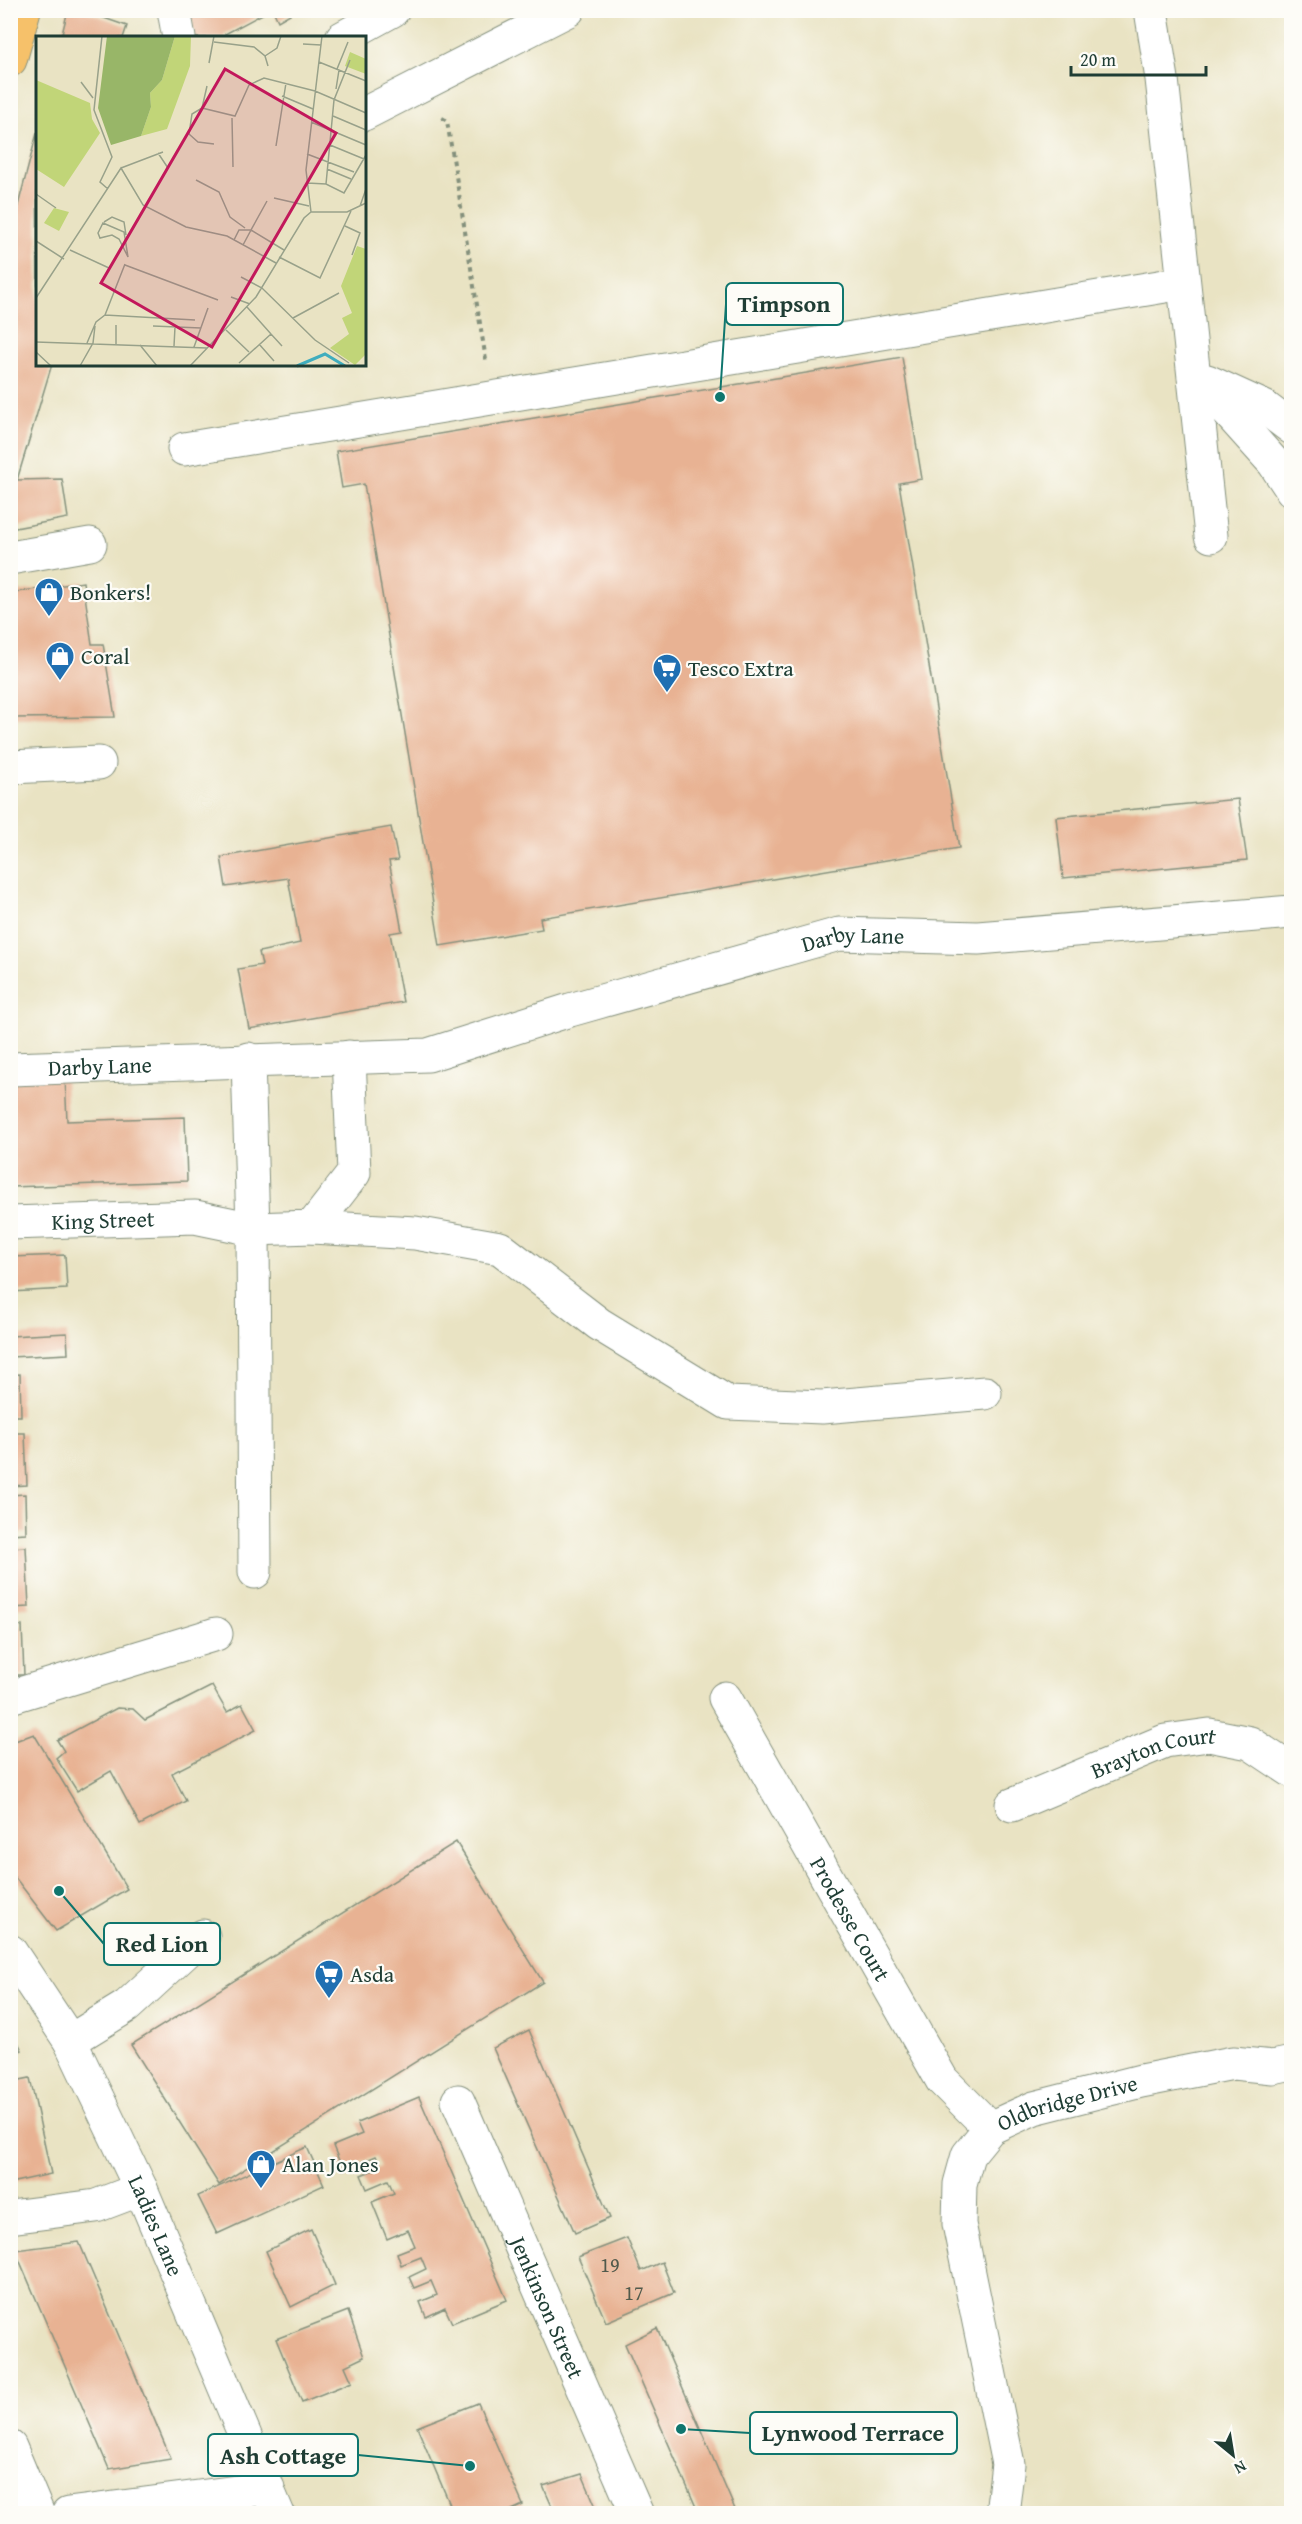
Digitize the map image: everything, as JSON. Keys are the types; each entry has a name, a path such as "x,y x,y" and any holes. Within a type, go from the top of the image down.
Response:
{"highway":[{"path":"10,60 24,10"}],"street":[{"path":"174,10 179,36"},
{"path":"346,36 393,10"},
{"path":"366,113 568,10"},
{"path":"1151,10 1162,79 1211,536"},
{"path":"184,449 1183,283"},
{"path":"1195,375 1264,407 1292,428"},
{"path":"1195,375 1274,463 1292,490"},
{"path":"10,558 90,544"},
{"path":"10,767 99,763"},
{"name":"Darby Lane","path":"10,1069 248,1059 428,1055 570,1010 839,934 978,938 1292,912"},
{"path":"312,1227 354,1173 349,1057"},
{"path":"248,1059 253,1229 255,1572"},
{"name":"King Street","path":"10,1223 195,1217 253,1229 312,1227 415,1233 500,1248 599,1324 728,1403 822,1407 985,1393"},
{"path":"10,1697 216,1634"},
{"name":"Prodesse Court","path":"725,1698 942,2080 990,2128"},
{"name":"Brayton Court","path":"1012,1805 1098,1783 1165,1741 1209,1735 1250,1743 1292,1771"},
{"path":"70,2041 127,2006 203,1936"},
{"name":"Ladies Lane","path":"10,1951 70,2041 141,2189 273,2501"},
{"name":"Oldbridge Drive","path":"1002,2514 1008,2464 958,2224 960,2184 968,2155 990,2128 1034,2108 1141,2081 1233,2063 1274,2067 1292,2063"},
{"name":"Jenkinson Street","path":"458,2101 637,2514"},
{"path":"10,2217 96,2206 141,2189"},
{"path":"10,2447 39,2514"},
{"path":"68,2514 273,2501"}],"path":[{"path":"437,114 447,121 487,365"}],"building":[{"path":"68,10 81,10 127,26 124,36 62,36"},
{"path":"190,10 270,10 225,36 194,36"},
{"path":"273,10 297,10 278,21"},
{"path":"36,137 36,366 51,366 17,480 62,479 68,518 10,529 10,236"},
{"name":"Tesco Extra","path":"902,357 922,479 899,483 959,848 540,918 542,929 440,946 364,484 342,488 336,451"},
{"name":"Coral","path":"83,582 92,644 103,644 115,717 10,718 10,593"},
{"path":"1238,799 1247,860 1063,878 1056,817"},
{"path":"391,827 398,860 389,861 402,931 390,933 403,1002 249,1029 238,969 262,965 259,952 300,943 288,878 226,887 221,857"},
{"path":"65,1077 67,1121 185,1117 187,1181 10,1187 10,1078"},
{"path":"65,1255 67,1289 10,1292 10,1257"},
{"path":"67,1333 68,1354 10,1357 10,1336"},
{"path":"20,1374 21,1416 10,1416 10,1375"},
{"path":"10,1433 25,1433 27,1485 10,1486"},
{"path":"25,1494 26,1533 10,1534 10,1495"},
{"path":"26,1547 29,1607 10,1608 10,1548"},
{"path":"10,1626 22,1626 24,1675 10,1675"},
{"path":"212,1686 227,1712 242,1704 256,1730 172,1773 186,1801 140,1825 111,1771 77,1791 56,1758 64,1751 57,1740 117,1708 133,1709 145,1720"},
{"path":"10,1733 15,1741 34,1734 127,1889 56,1931 10,1871"},
{"path":"456,1842 543,1982 219,2185 131,2045"},
{"path":"10,2027 22,2050 10,2055"},
{"path":"529,2030 610,2218 575,2233 493,2048"},
{"path":"30,2078 51,2174 10,2183 10,2082"},
{"path":"419,2097 507,2300 452,2323 445,2308 426,2317 420,2302 437,2295 431,2281 414,2288 409,2277 426,2269 421,2257 401,2265 397,2253 415,2246 408,2230 387,2239 372,2202 394,2193 388,2180 367,2189 361,2175 381,2167 376,2156 343,2170 333,2146 362,2134 357,2123"},
{"name":"Alan Jones","path":"307,2147 324,2185 217,2234 198,2196"},
{"path":"311,2229 335,2285 291,2307 266,2251"},
{"path":"627,2238 641,2271 662,2262 674,2293 606,2322 578,2257"},
{"path":"79,2242 171,2459 109,2469 15,2250"},
{"path":"348,2311 364,2357 345,2366 352,2382 302,2402 276,2339"},
{"path":"657,2328 737,2514 699,2514 625,2344"},
{"path":"478,2403 523,2505 503,2514 454,2514 417,2427"},
{"path":"582,2474 599,2514 555,2513 543,2486"}],"place":[{"name":"Timpson","path":"720,397"},
{"name":"Bonkers!","path":"49,618"},
{"name":"Coral","path":"60,682"},
{"name":"Tesco Extra","path":"667,694"},
{"name":"Red Lion","path":"59,1891"},
{"name":"Asda","path":"329,2000"},
{"name":"Alan Jones","path":"261,2190"},
{"name":"Lynwood Terrace","path":"681,2429"},
{"name":"Ash Cottage","path":"470,2466"}]}
